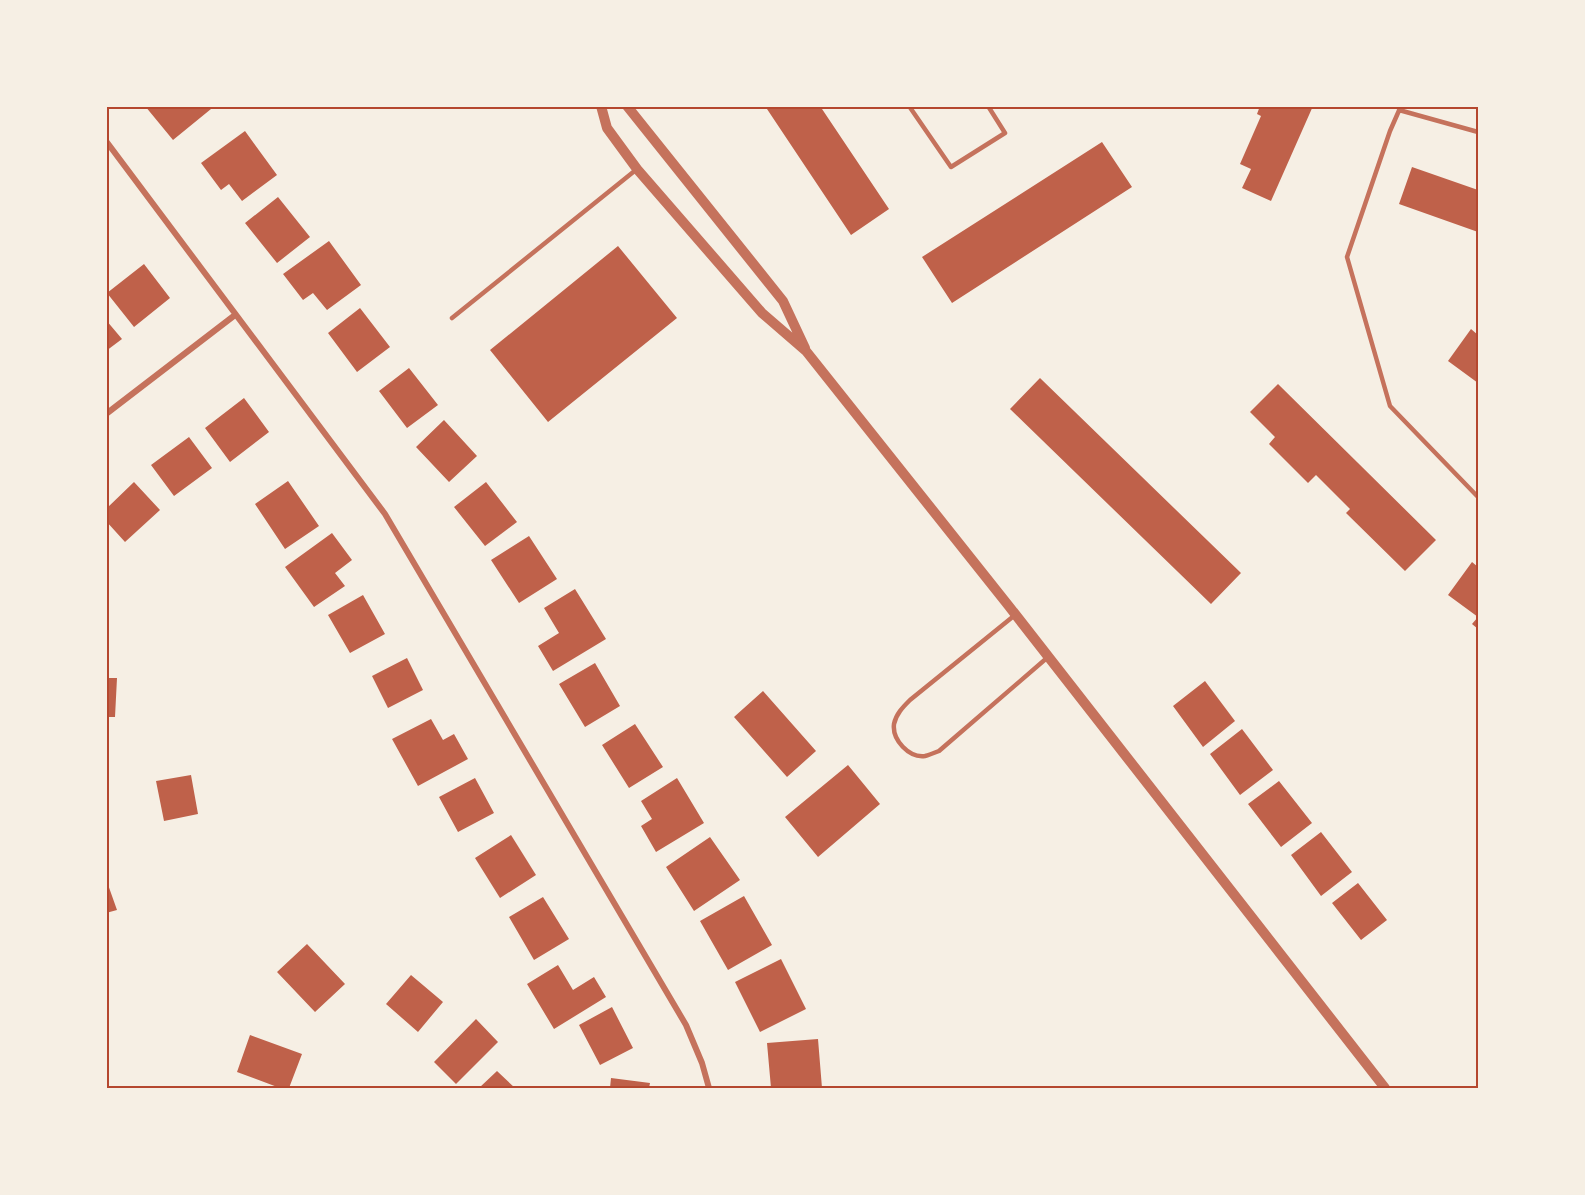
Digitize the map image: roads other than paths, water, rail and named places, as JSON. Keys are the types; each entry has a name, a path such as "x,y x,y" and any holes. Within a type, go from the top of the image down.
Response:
{"street":[{"path":"601,106 607,128 637,170 762,313 806,351 1385,1089"},
{"path":"627,106 783,301 806,351"},
{"path":"106,141 385,514 686,1024 702,1063 709,1089"},
{"path":"106,414 235,315"}],"lane":[{"path":"909,106 951,167 1005,133 988,106"},
{"path":"1479,132 1400,108 1347,257 1390,406 1479,497"},
{"path":"452,318 637,170"},
{"path":"1015,615 910,700 899,712 894,726 897,740 907,751 922,757 939,751 1048,657"}]}
